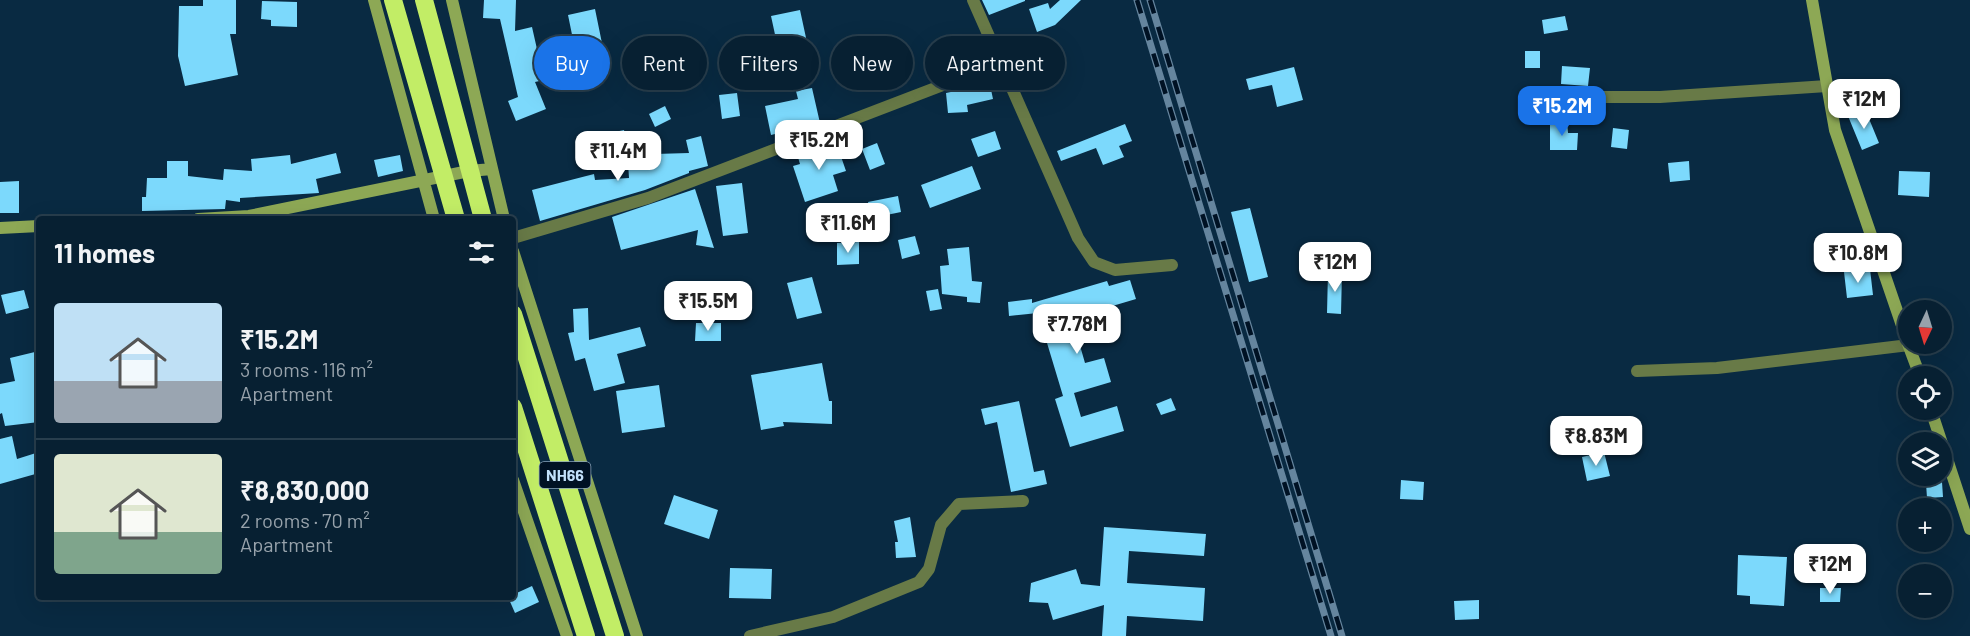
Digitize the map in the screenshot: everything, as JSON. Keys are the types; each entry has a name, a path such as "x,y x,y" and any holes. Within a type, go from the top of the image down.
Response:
{"highway":[{"path":"393,0 455,216"},
{"path":"424,0 482,216"},
{"name":"NH66","path":"516,323 615,636"},
{"name":"NH66","path":"516,416 586,636"}],"street":[{"path":"374,0 433,216"},
{"path":"452,0 503,216"},
{"path":"974,0 991,36"},
{"path":"1812,0 1835,130 1898,315"},
{"path":"1599,97 1660,97 1827,86"},
{"path":"516,237 648,198 930,90"},
{"path":"1015,90 1078,238 1094,262 1115,270 1172,265"},
{"path":"249,216 469,171 492,169"},
{"path":"0,228 36,226"},
{"path":"516,260 637,636"},
{"path":"1637,371 1717,368 1898,345"},
{"path":"1934,420 1970,529"},
{"path":"516,489 567,636"},
{"path":"750,636 832,617 919,582 929,570 941,525 959,504 1023,501"}],"building":[{"path":"203,0 236,0 236,34 230,34 238,75 185,86 178,56 179,6 203,6"},
{"path":"484,0 516,0 515,31 532,27 534,90 538,90 546,109 516,121 508,101 518,97 500,19 483,18"},
{"path":"982,0 1025,0 1025,1 989,15"},
{"path":"1060,0 1081,0 1055,25 1037,32 1029,9 1048,3 1050,9"},
{"path":"262,1 297,2 297,27 271,26 271,20 261,19"},
{"path":"595,9 601,36 572,36 568,15"},
{"path":"800,10 806,36 775,36 771,16"},
{"path":"1565,16 1568,30 1544,34 1542,20"},
{"path":"1525,51 1540,51 1540,68 1525,68"},
{"path":"1562,66 1590,68 1588,86 1561,84"},
{"path":"1294,67 1303,100 1277,107 1272,85 1249,90 1246,79"},
{"path":"812,90 820,123 771,135 765,106 798,99 796,91"},
{"path":"960,90 991,90 993,99 967,105 968,112 948,113 946,93"},
{"path":"737,93 740,116 722,119 719,95"},
{"path":"665,106 671,119 655,127 649,114"},
{"path":"1865,109 1879,143 1862,150 1848,116"},
{"path":"1567,120 1568,133 1578,133 1577,150 1550,150 1550,122"},
{"path":"1125,124 1132,141 1119,146 1124,157 1103,165 1096,148 1061,161 1057,151"},
{"path":"1613,128 1629,130 1627,149 1611,147"},
{"path":"624,130 626,141 612,147 610,133"},
{"path":"995,131 1001,149 978,157 971,139"},
{"path":"701,136 708,166 689,171 689,173 645,190 540,221 532,190 594,174 595,180 629,178 628,163 656,162 655,154 689,153 686,140"},
{"path":"836,142 846,171 833,175 838,191 805,202 793,166 800,164 797,154"},
{"path":"877,143 885,164 870,170 862,149"},
{"path":"336,153 341,173 316,179 319,193 240,198 240,202 226,200 225,209 142,211 142,197 146,197 147,178 167,178 167,161 188,161 188,176 223,180 224,169 252,171 251,159 290,155 291,164"},
{"path":"400,155 403,171 378,177 374,160"},
{"path":"1689,161 1690,180 1670,182 1668,163"},
{"path":"972,166 981,189 930,208 921,185"},
{"path":"1899,171 1930,172 1929,197 1898,195"},
{"path":"19,181 19,213 0,213 0,182"},
{"path":"742,183 748,233 723,236 716,186"},
{"path":"695,189 714,248 696,245 698,230 621,250 612,217"},
{"path":"898,196 901,212 872,218 868,202"},
{"path":"1250,208 1268,277 1249,282 1231,212"},
{"path":"915,236 920,254 902,259 898,240"},
{"path":"859,242 859,264 837,265 837,243"},
{"path":"969,247 972,281 982,282 980,303 967,302 967,297 942,294 940,266 949,265 947,249"},
{"path":"1870,269 1873,295 1847,298 1844,272"},
{"path":"1328,272 1342,272 1341,314 1327,313"},
{"path":"812,277 822,313 797,319 787,283"},
{"path":"1130,280 1136,299 1072,318 1085,363 1104,358 1111,382 1074,393 1081,417 1117,406 1124,431 1070,447 1055,399 1063,396 1038,313 1009,316 1008,302 1032,299 1032,303 1107,281 1109,286"},
{"path":"938,289 942,309 930,311 926,291"},
{"path":"24,290 29,308 6,314 1,295"},
{"path":"588,308 589,340 640,327 646,346 617,354 625,383 594,391 585,358 575,361 568,333 574,332 573,309"},
{"path":"696,323 721,323 721,341 695,341"},
{"path":"36,352 36,422 5,426 2,413 0,414 0,384 15,381 10,358"},
{"path":"822,363 829,401 832,401 832,424 783,422 784,426 761,430 751,375"},
{"path":"659,385 665,427 622,433 616,391"},
{"path":"1171,398 1176,410 1161,415 1156,404"},
{"path":"1019,401 1034,472 1044,470 1047,484 1011,492 997,422 985,425 981,409"},
{"path":"12,436 17,459 36,453 36,474 0,484 0,439"},
{"path":"1604,452 1610,476 1587,481 1582,457"},
{"path":"1401,480 1424,482 1423,500 1400,499"},
{"path":"1926,486 1942,486 1943,497 1927,498"},
{"path":"674,495 718,510 709,539 664,524"},
{"path":"910,517 916,557 896,558 895,542 898,542 894,521"},
{"path":"1104,527 1206,534 1204,556 1129,551 1127,583 1205,588 1203,621 1127,616 1126,636 1102,636 1104,605 1053,620 1048,603 1029,602 1031,583 1076,569 1081,584 1100,586"},
{"path":"1738,555 1787,557 1784,606 1750,604 1750,596 1737,595"},
{"path":"730,568 772,569 771,599 729,598"},
{"path":"532,586 539,602 515,613 509,600 516,600 516,593"},
{"path":"1820,588 1841,588 1840,602 1820,602"},
{"path":"1479,600 1479,619 1455,620 1454,601"}],"railway":[{"path":"1137,0 1331,636"},
{"path":"1150,0 1342,636"}]}
